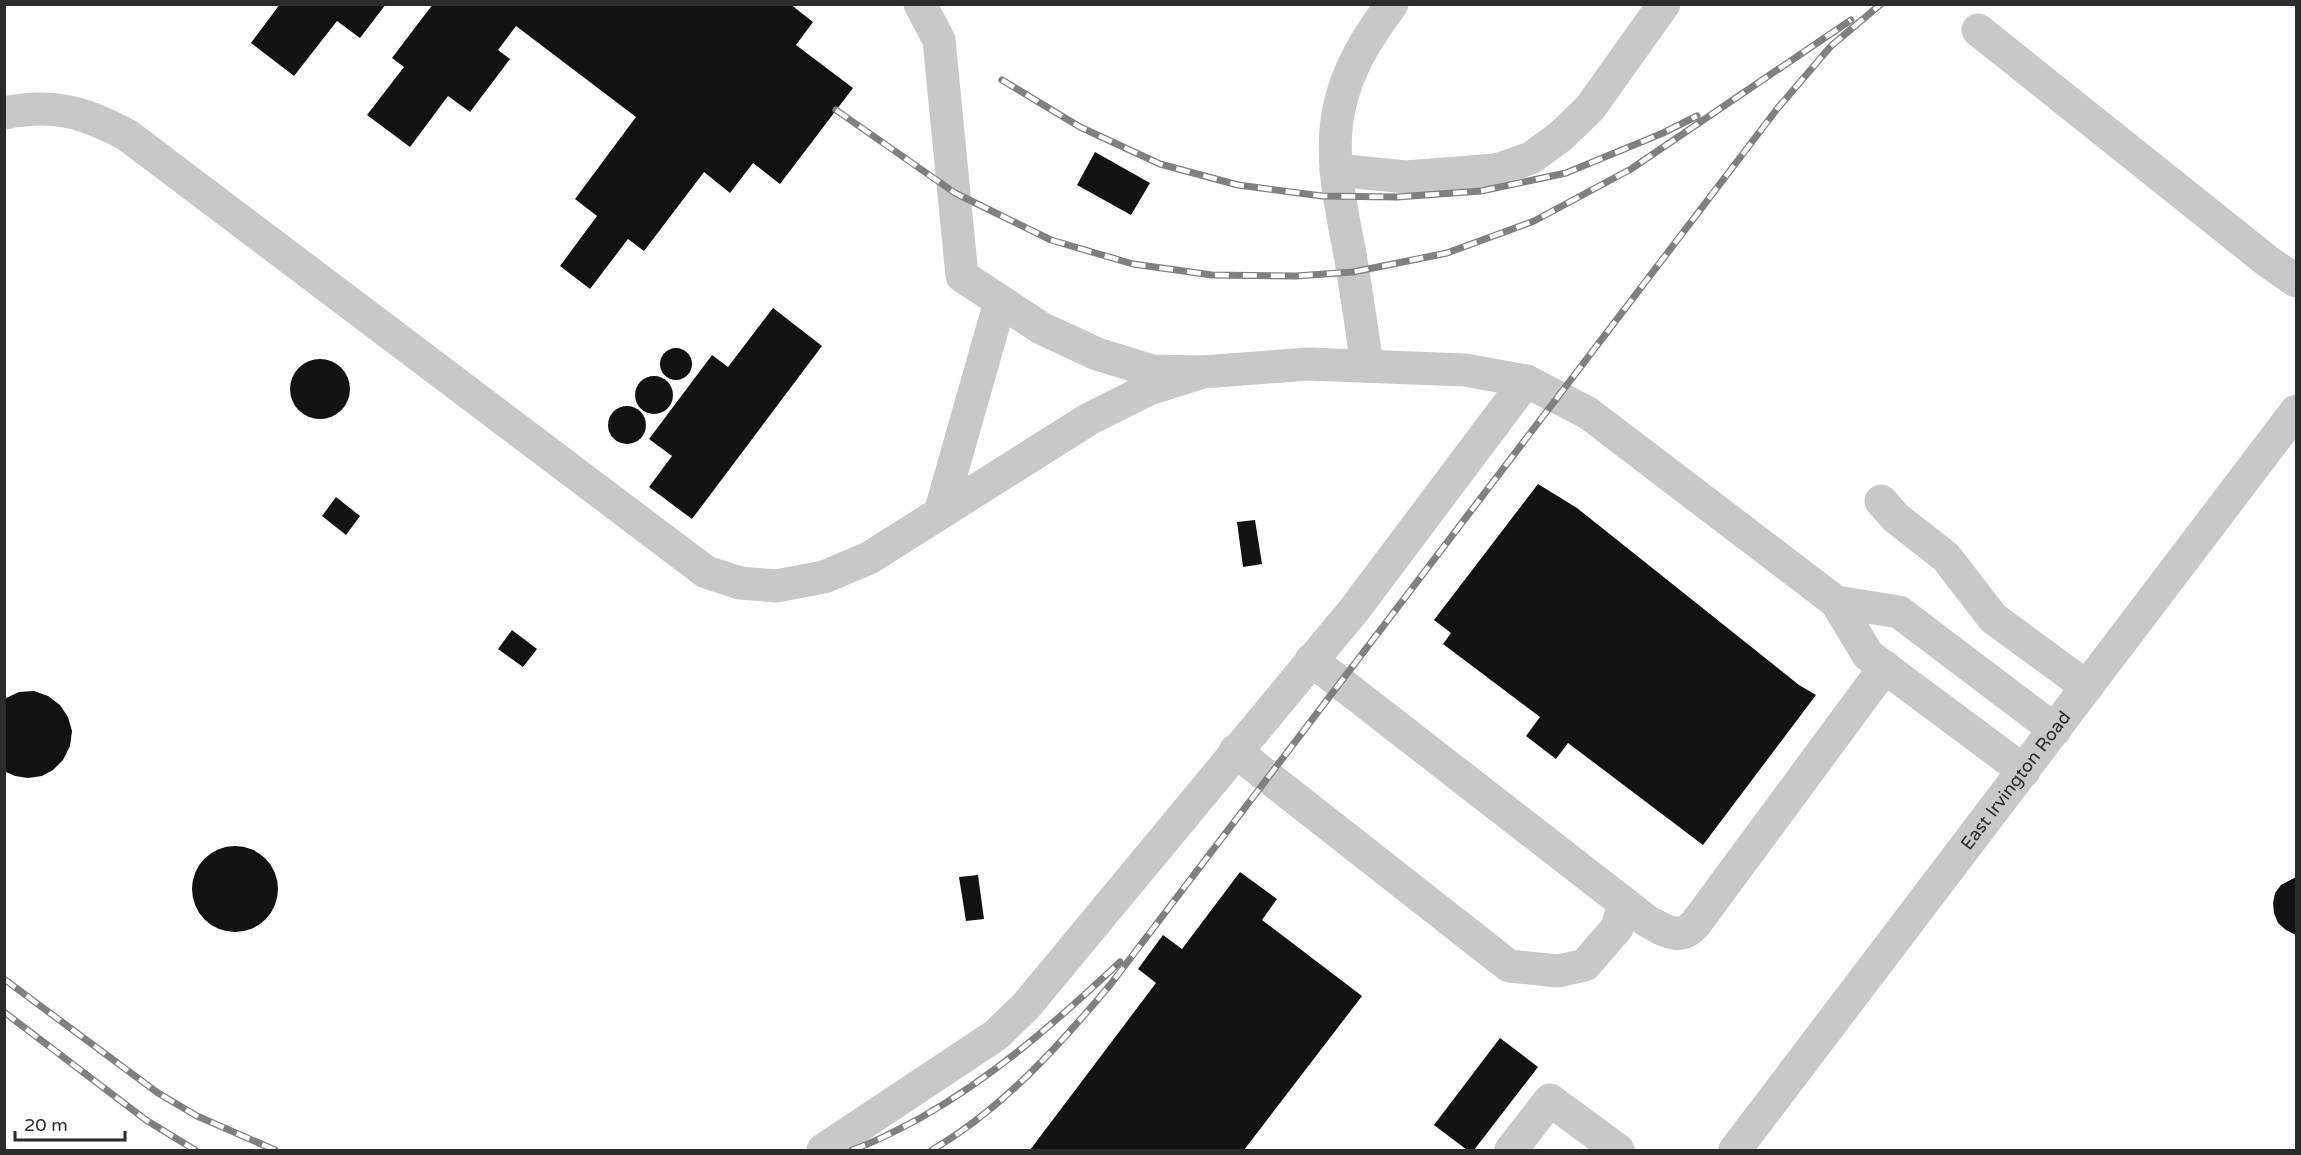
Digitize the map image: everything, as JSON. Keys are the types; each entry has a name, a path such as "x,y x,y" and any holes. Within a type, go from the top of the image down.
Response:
{"street":[{"path":"920,4 939,40 963,276 1000,302 1041,328 1097,354 1152,370 1203,372 1308,364 1465,370 1526,381 1588,413 1836,602 1868,655 2024,771"},
{"path":"1367,366 1336,170 1339,109 1353,62 1392,4"},
{"path":"1336,170 1406,177 1496,170 1531,158 1561,136 1590,108 1664,4"},
{"path":"1978,30 2266,260 2296,281"},
{"path":"4,113 58,108 97,119 127,135 706,572 740,583 776,586 824,577 869,558 1089,419 1149,389 1203,372"},
{"path":"940,513 1000,302"},
{"path":"823,1150 996,1035 1026,1006 1354,610 1526,381"},
{"name":"East Irvington Road","path":"1735,1150 2296,411"},
{"path":"1881,501 1896,518 1946,557 1993,618 2087,687"},
{"path":"1836,602 1899,612 2055,730"},
{"path":"1311,660 1647,921 1664,930 1679,934 1689,931 1885,667"},
{"path":"1235,751 1509,966 1558,971 1585,965 1617,928 1624,903"},
{"path":"1511,1150 1550,1100 1618,1150"}],"building":[{"path":"280,4 386,4 360,38 337,21 294,76 251,43"},
{"path":"433,4 790,4 813,22 796,45 853,88 780,184 753,163 730,193 704,172 644,251 628,239 590,289 560,266 597,216 575,199 636,117 516,26 498,50 510,59 470,112 448,96 410,147 367,115 404,67 392,58"},
{"path":"1095,152 1150,183 1131,215 1077,185"},
{"path":"773,308 822,346 692,519 649,487 672,456 649,439 712,355 728,367"},
{"path":"676,348 687,353 692,364 687,375 676,380 665,375 660,364 665,353"},
{"path":"320,359 337,364 345,372 350,389 345,406 337,414 320,419 303,414 295,406 290,389 295,372 303,364"},
{"path":"654,376 667,382 673,395 667,408 654,414 641,408 635,395 641,382"},
{"path":"627,406 640,412 646,425 640,438 627,444 614,438 608,425 614,412"},
{"path":"1538,484 1577,508 1799,685 1816,695 1703,845 1568,743 1556,759 1526,736 1540,717 1443,644 1451,633 1434,620"},
{"path":"336,497 360,516 346,535 322,516"},
{"path":"1255,520 1262,564 1243,567 1237,522"},
{"path":"512,630 537,649 523,667 498,649"},
{"path":"34,691 48,696 60,705 68,717 72,731 70,746 63,760 53,770 42,776 28,778 4,771 4,699 19,692"},
{"path":"235,846 259,853 271,865 278,889 271,913 259,925 235,932 211,925 199,913 192,889 199,865 211,853"},
{"path":"1240,872 1277,899 1262,920 1362,996 1244,1150 1030,1150 1156,983 1138,969 1163,935 1182,949"},
{"path":"978,875 984,919 966,921 959,877"},
{"path":"2296,877 2296,935 2278,923 2273,903 2275,893 2281,885"},
{"path":"1500,1038 1538,1067 1474,1150 1467,1150 1434,1125"}],"railway":[{"path":"932,1150 982,1116 1028,1075 1110,985 1777,109 1831,46 1881,4"},
{"path":"836,110 955,193 1051,240 1133,264 1212,275 1296,276 1353,272 1447,253 1534,221 1631,169 1851,20"},
{"path":"1002,80 1080,127 1160,164 1238,185 1322,196 1397,197 1481,191 1566,173 1663,133 1697,116"},
{"path":"852,1150 914,1122 1001,1065 1050,1025 1120,962"},
{"path":"4,979 158,1093 197,1116 275,1150"},
{"path":"4,1012 146,1120 195,1150"}]}
